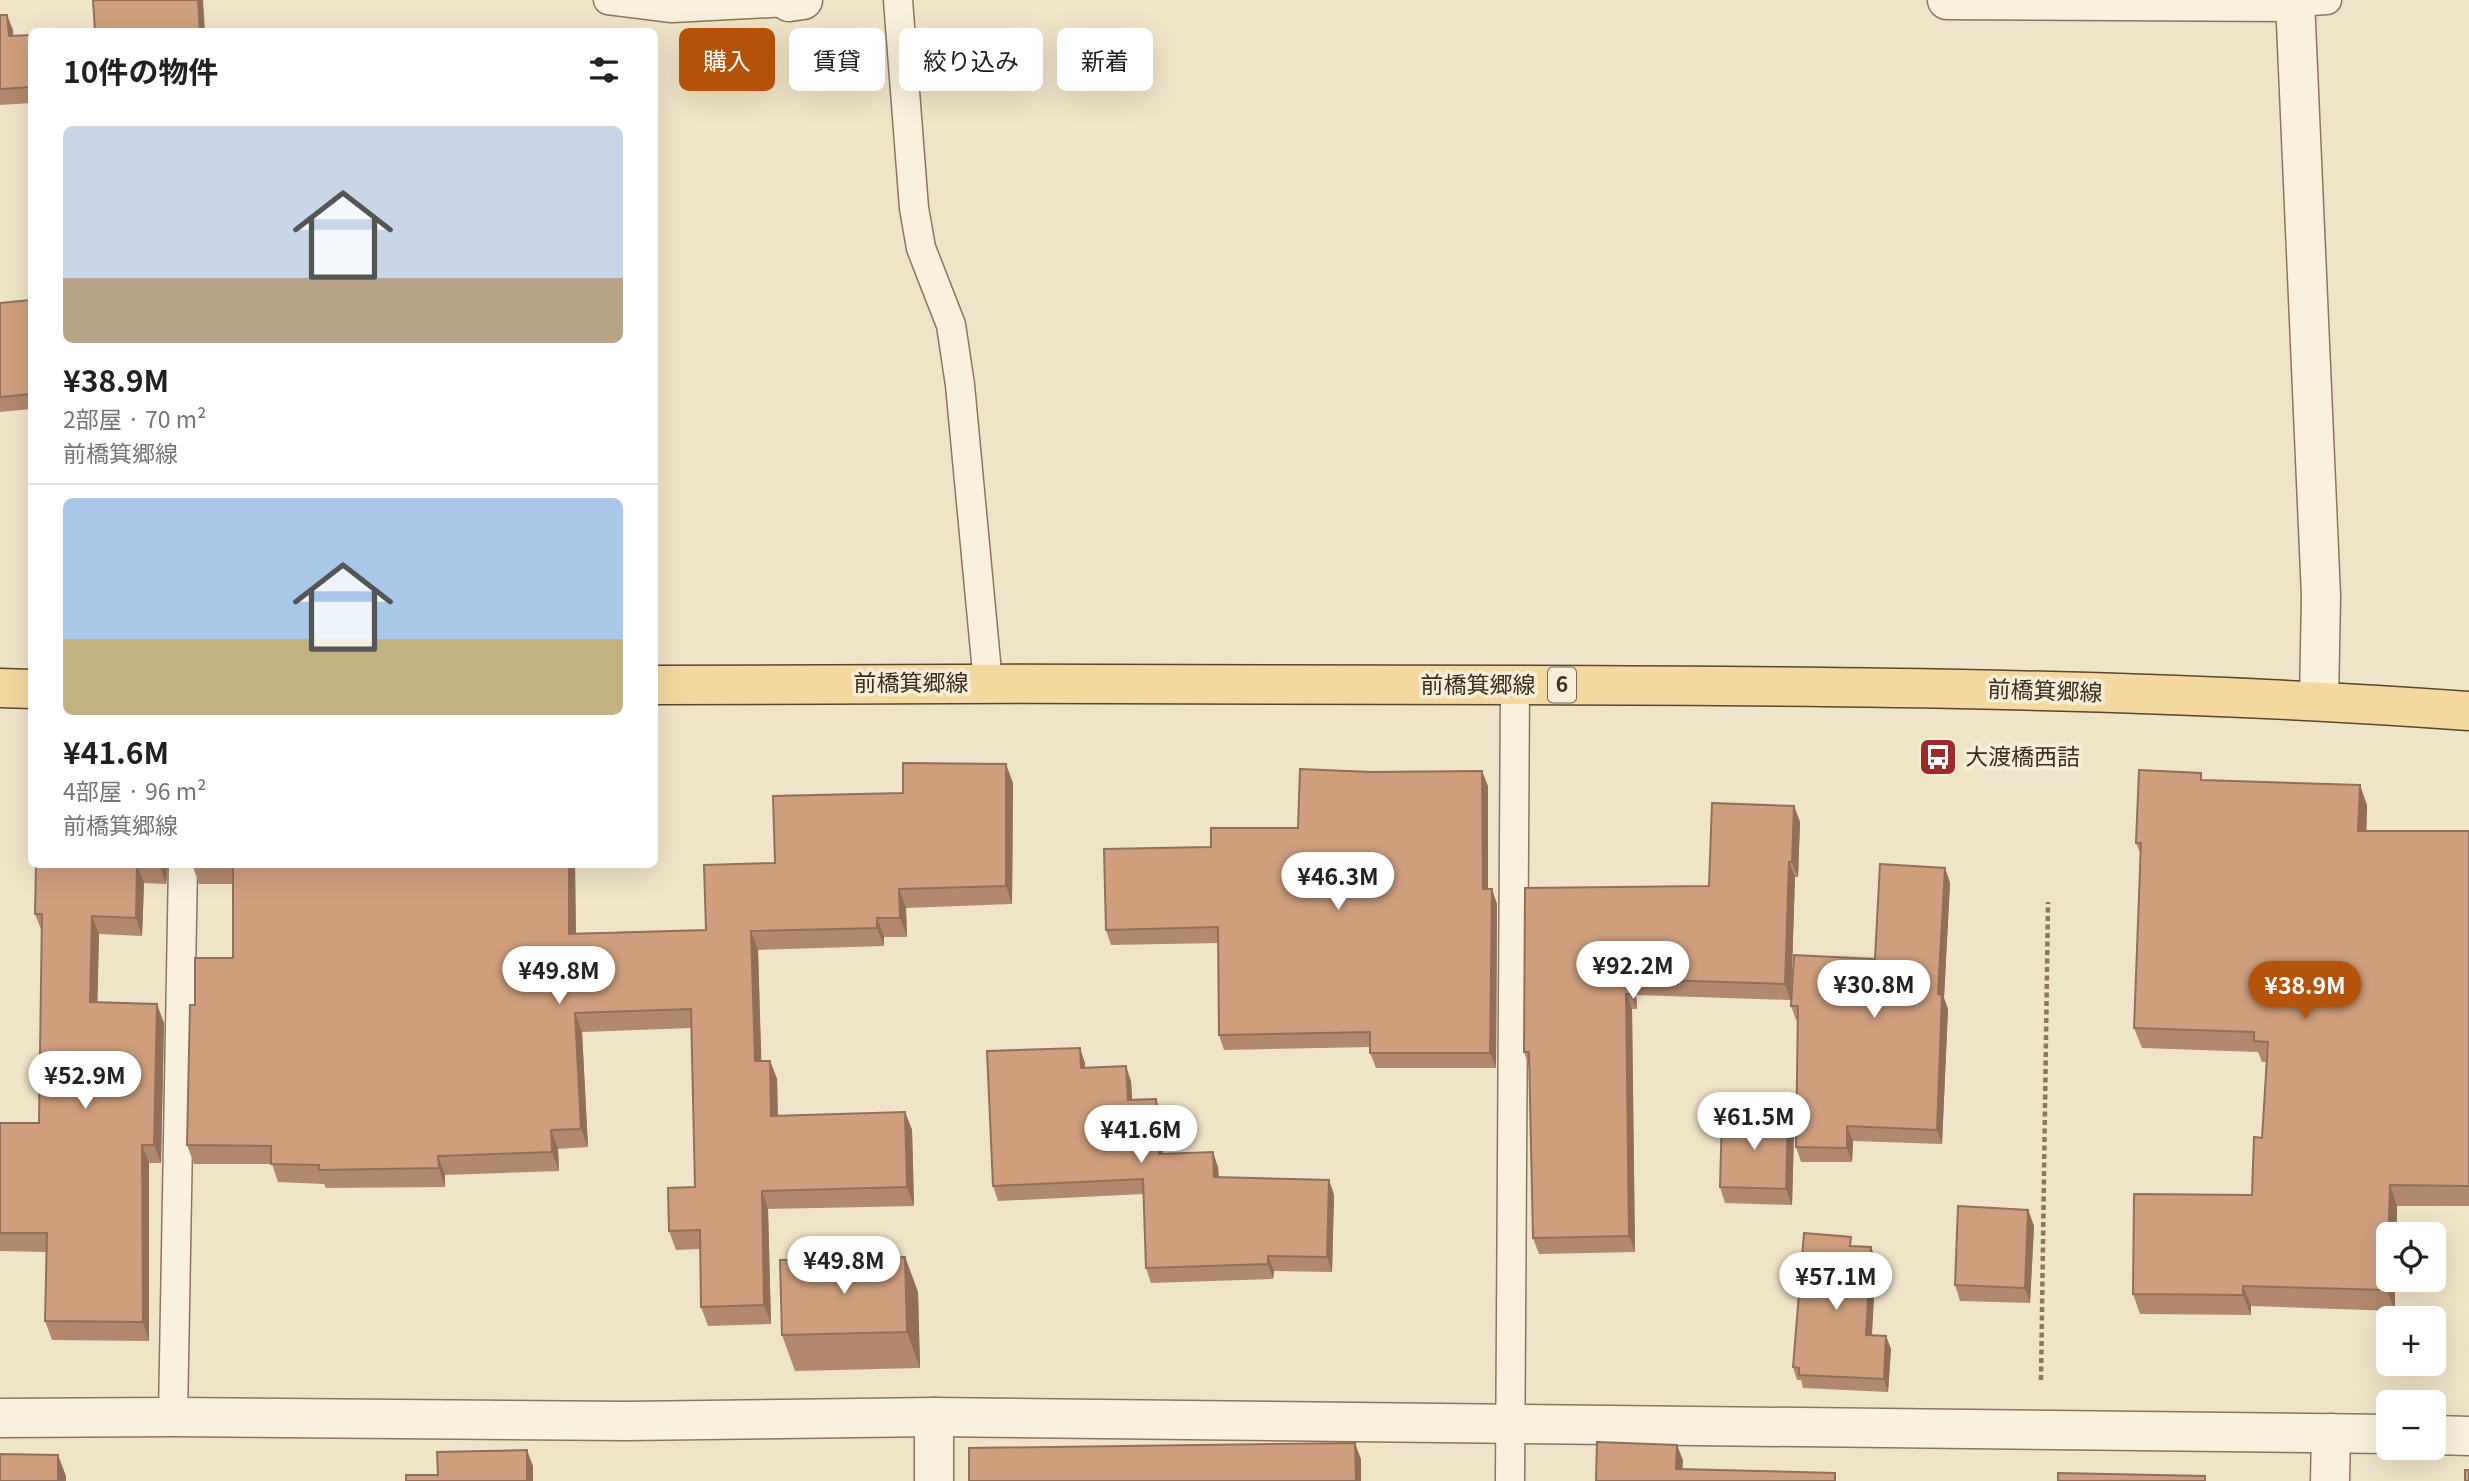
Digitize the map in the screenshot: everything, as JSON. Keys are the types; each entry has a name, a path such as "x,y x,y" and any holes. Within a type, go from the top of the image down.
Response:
{"main road":[{"name":"前橋箕郷線","path":"658,685 988,683 1836,686 2319,700 2469,711"},
{"path":"0,688 28,689"}],"street":[{"path":"1947,0 2306,1 2321,596 2319,700"},
{"path":"934,1416 934,1481"},
{"path":"0,1418 626,1421 934,1416 2376,1434"},
{"path":"2330,1481 2331,1433"},
{"path":"2446,1435 2469,1436"}],"lane":[{"path":"608,0 672,8 796,1"},
{"path":"898,0 914,208 922,248 951,325 960,384 988,683"},
{"path":"1510,1481 1515,685"},
{"path":"173,1417 183,868"}],"path":[{"path":"2040,1428 2048,902"}],"building":[{"path":"93,0 198,0 200,28 95,28"},
{"path":"0,15 7,15 9,36 28,35 28,87 0,89"},
{"path":"28,300 28,394 0,397 0,303"},
{"path":"903,763 1006,764 1006,886 899,889 900,918 877,918 877,928 751,931 755,1061 770,1061 771,1116 905,1112 907,1187 762,1191 764,1305 701,1307 700,1230 669,1231 668,1188 695,1187 691,1009 575,1013 581,1129 551,1130 552,1152 438,1156 439,1168 319,1170 319,1165 271,1164 271,1146 187,1145 190,1005 195,1005 195,958 233,958 233,868 569,868 569,934 706,930 704,865 775,863 773,796 903,793"},
{"path":"1300,769 1371,772 1482,771 1483,889 1492,889 1490,1053 1370,1053 1370,1032 1219,1035 1218,927 1106,930 1104,849 1211,847 1211,828 1298,828"},
{"path":"2139,770 2201,773 2201,780 2360,785 2358,831 2469,831 2469,1186 2390,1185 2389,1222 2376,1222 2376,1290 2243,1286 2243,1295 2133,1294 2134,1194 2252,1195 2254,1137 2262,1138 2268,1042 2254,1041 2254,1032 2134,1028 2141,843 2136,843"},
{"path":"1712,803 1794,806 1792,862 1789,862 1785,984 1631,979 1631,994 1626,994 1629,1236 1533,1238 1529,1052 1524,1052 1525,888 1709,886"},
{"path":"1880,864 1945,868 1938,994 1942,995 1937,1130 1847,1126 1847,1148 1796,1147 1798,1006 1791,1006 1794,955 1875,959"},
{"path":"36,868 137,868 136,918 92,916 90,1002 157,1004 154,1145 142,1145 143,1322 45,1321 47,1233 0,1233 0,1123 39,1123 42,914 35,914"},
{"path":"1080,1048 1081,1068 1126,1066 1128,1100 1156,1099 1159,1154 1213,1152 1214,1177 1329,1180 1327,1257 1268,1256 1268,1264 1146,1268 1143,1179 993,1186 987,1051"},
{"path":"1722,1116 1788,1117 1786,1189 1720,1187"},
{"path":"1958,1206 2028,1210 2025,1288 1955,1285"},
{"path":"1804,1233 1851,1237 1850,1246 1871,1247 1866,1335 1886,1336 1884,1379 1799,1375 1799,1368 1793,1367"},
{"path":"905,1257 907,1332 782,1335 780,1260"},
{"path":"1597,1442 1677,1445 1676,1469 1835,1473 1835,1481 1596,1481"},
{"path":"1355,1443 1356,1481 969,1481 969,1448"},
{"path":"527,1450 527,1481 406,1481 406,1475 438,1475 437,1452"},
{"path":"0,1454 58,1455 58,1481 0,1481"},
{"path":"2465,1470 2469,1470 2469,1481 2465,1481"},
{"path":"2058,1473 2205,1476 2205,1481 2058,1481"}],"place":[{"name":"大渡橋西詰","path":"1938,757"}]}
